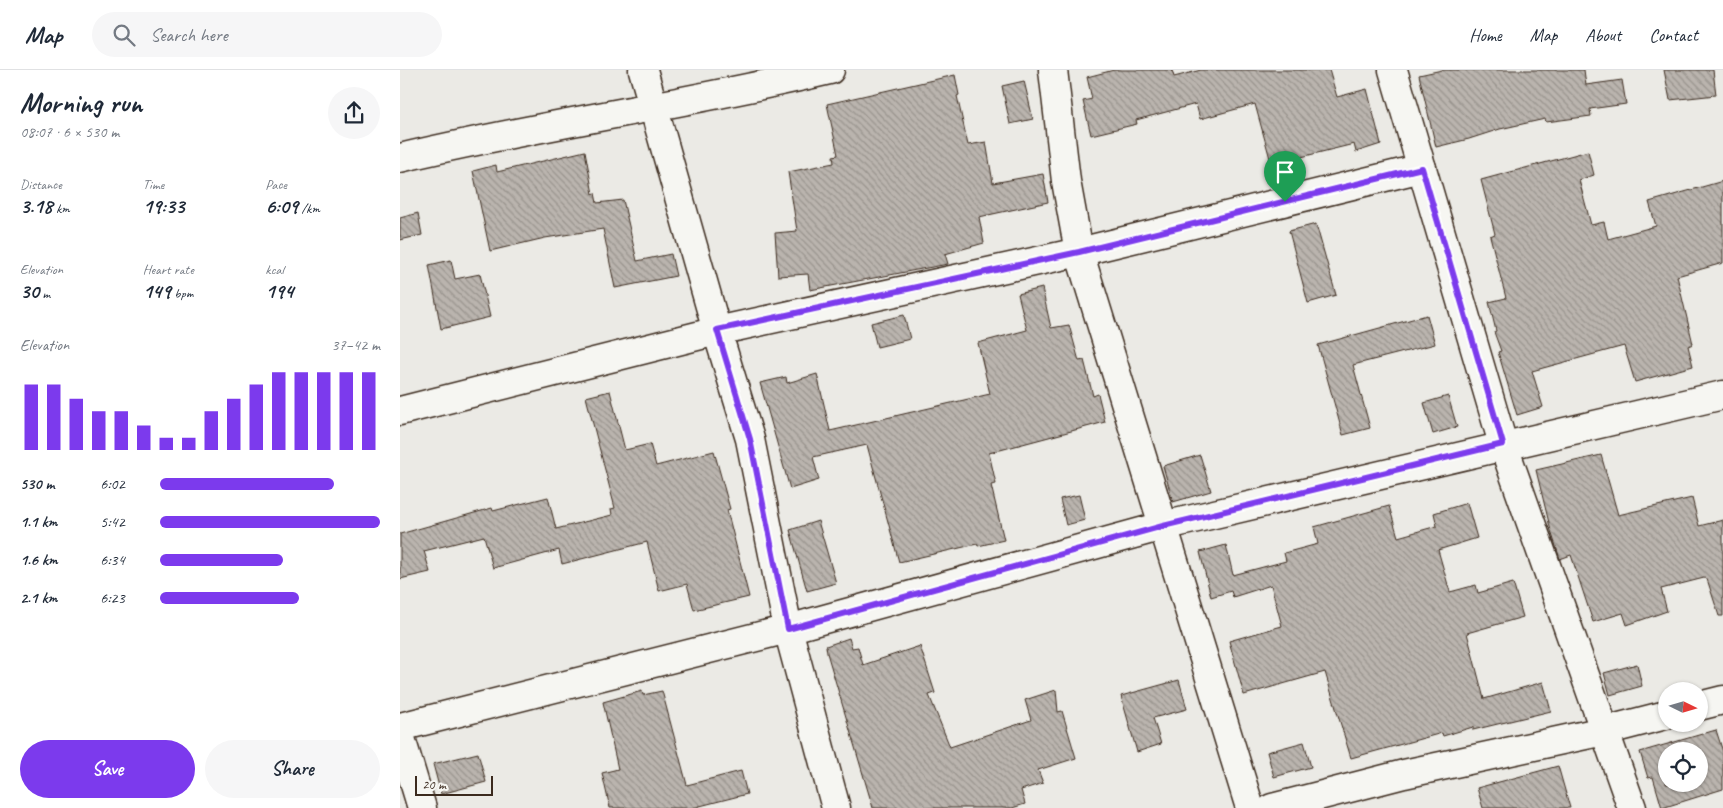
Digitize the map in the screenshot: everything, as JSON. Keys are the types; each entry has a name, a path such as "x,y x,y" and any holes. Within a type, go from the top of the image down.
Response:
{"street":[{"path":"643,70 652,107 750,439 788,629 836,808"},
{"path":"400,158 457,144 752,88 830,70"},
{"path":"1053,70 1066,180 1079,252 1250,808"},
{"path":"1393,70 1503,444 1632,808"},
{"path":"400,411 717,330 1079,252 1422,168"},
{"path":"400,727 788,629 1163,526 1503,444 1723,394"},
{"path":"1708,704 1723,700"},
{"path":"1272,808 1404,774 1604,731 1658,717"},
{"path":"400,735 422,808"}],"building":[{"path":"1114,70 1172,70 1174,77 1201,70 1329,70 1337,97 1367,89 1381,144 1356,152 1354,144 1293,159 1295,167 1274,173 1255,104 1200,119 1196,104 1136,120 1137,124 1091,135 1083,101 1092,99 1087,77"},
{"path":"1442,70 1584,70 1586,85 1622,80 1626,104 1590,109 1591,116 1546,122 1545,119 1500,129 1436,147 1419,75"},
{"path":"1664,70 1713,70 1716,95 1670,100"},
{"path":"955,75 959,95 957,96 968,145 986,142 993,183 1043,174 1048,202 979,217 984,243 945,254 948,264 810,290 808,274 778,276 775,233 797,231 788,172 834,163 833,156 838,155 827,104"},
{"path":"1024,81 1033,119 1010,124 1002,86"},
{"path":"585,151 593,194 595,193 597,203 623,200 637,261 671,254 676,276 615,288 603,229 545,238 490,251 473,171 496,165 497,172"},
{"path":"1588,151 1594,175 1579,180 1591,225 1604,222 1608,239 1656,226 1649,202 1723,181 1723,263 1677,276 1693,344 1688,346 1693,366 1635,382 1624,346 1532,371 1543,407 1517,415 1498,352 1501,351 1494,332 1496,331 1489,302 1506,298 1490,236 1495,234 1481,180"},
{"path":"418,213 422,235 400,240 400,218"},
{"path":"1316,224 1336,295 1308,303 1289,231"},
{"path":"451,260 455,279 480,274 490,317 441,329 429,265"},
{"path":"1042,288 1051,328 1069,325 1079,361 1084,360 1093,396 1098,394 1105,422 989,453 996,484 991,485 1004,540 978,546 977,544 899,562 867,445 813,457 819,480 790,489 760,383 786,377 787,383 817,374 830,431 990,394 978,343 1027,330 1018,294"},
{"path":"904,315 910,339 877,347 871,323"},
{"path":"1427,315 1435,344 1353,365 1370,428 1343,435 1318,345"},
{"path":"610,391 625,450 650,444 656,466 714,451 730,509 727,510 749,597 694,610 687,584 659,591 647,542 562,564 559,550 493,568 484,536 424,551 430,572 400,579 400,534 492,508 493,511 548,497 556,529 612,515 611,509 615,508 586,397"},
{"path":"1448,396 1457,427 1433,434 1424,403"},
{"path":"1200,455 1211,491 1173,502 1163,466"},
{"path":"1601,455 1618,515 1692,498 1699,526 1723,520 1723,616 1719,616 1707,579 1704,578 1661,589 1667,611 1627,625 1623,613 1593,622 1571,555 1560,559 1536,470"},
{"path":"1079,495 1085,520 1066,525 1060,499"},
{"path":"1467,503 1477,538 1438,550 1450,592 1476,585 1478,593 1513,583 1523,617 1467,633 1484,699 1543,682 1551,711 1473,730 1473,727 1443,736 1442,733 1351,758 1325,672 1244,695 1229,641 1282,626 1271,585 1233,597 1231,591 1211,597 1200,552 1226,545 1233,575 1286,561 1284,553 1318,544 1314,527 1389,506 1398,537 1437,526 1434,513"},
{"path":"818,521 836,583 807,591 790,530"},
{"path":"849,638 852,648 858,647 863,665 920,646 935,693 929,695 950,747 1031,720 1025,700 1056,690 1058,712 1062,711 1076,758 1038,770 1043,783 1021,790 1025,804 1012,808 873,808 826,646"},
{"path":"1637,664 1642,686 1610,695 1604,673"},
{"path":"1179,680 1187,709 1153,718 1161,744 1137,752 1121,696"},
{"path":"642,691 643,695 662,691 687,785 741,771 747,794 692,808 610,808 602,773 618,769 603,702"},
{"path":"1716,730 1723,752 1723,789 1662,808 1653,777 1648,778 1640,752 1658,747 1658,792 1708,792 1708,742 1675,742"},
{"path":"1304,742 1311,767 1274,777 1267,752"},
{"path":"478,753 486,782 441,794 433,764"},
{"path":"1558,766 1570,808 1483,808 1477,788"}],"route":[{"path":"1422,168 1503,444 1163,526 788,629 750,439 717,330 1079,252 1285,202 1422,168"}]}
